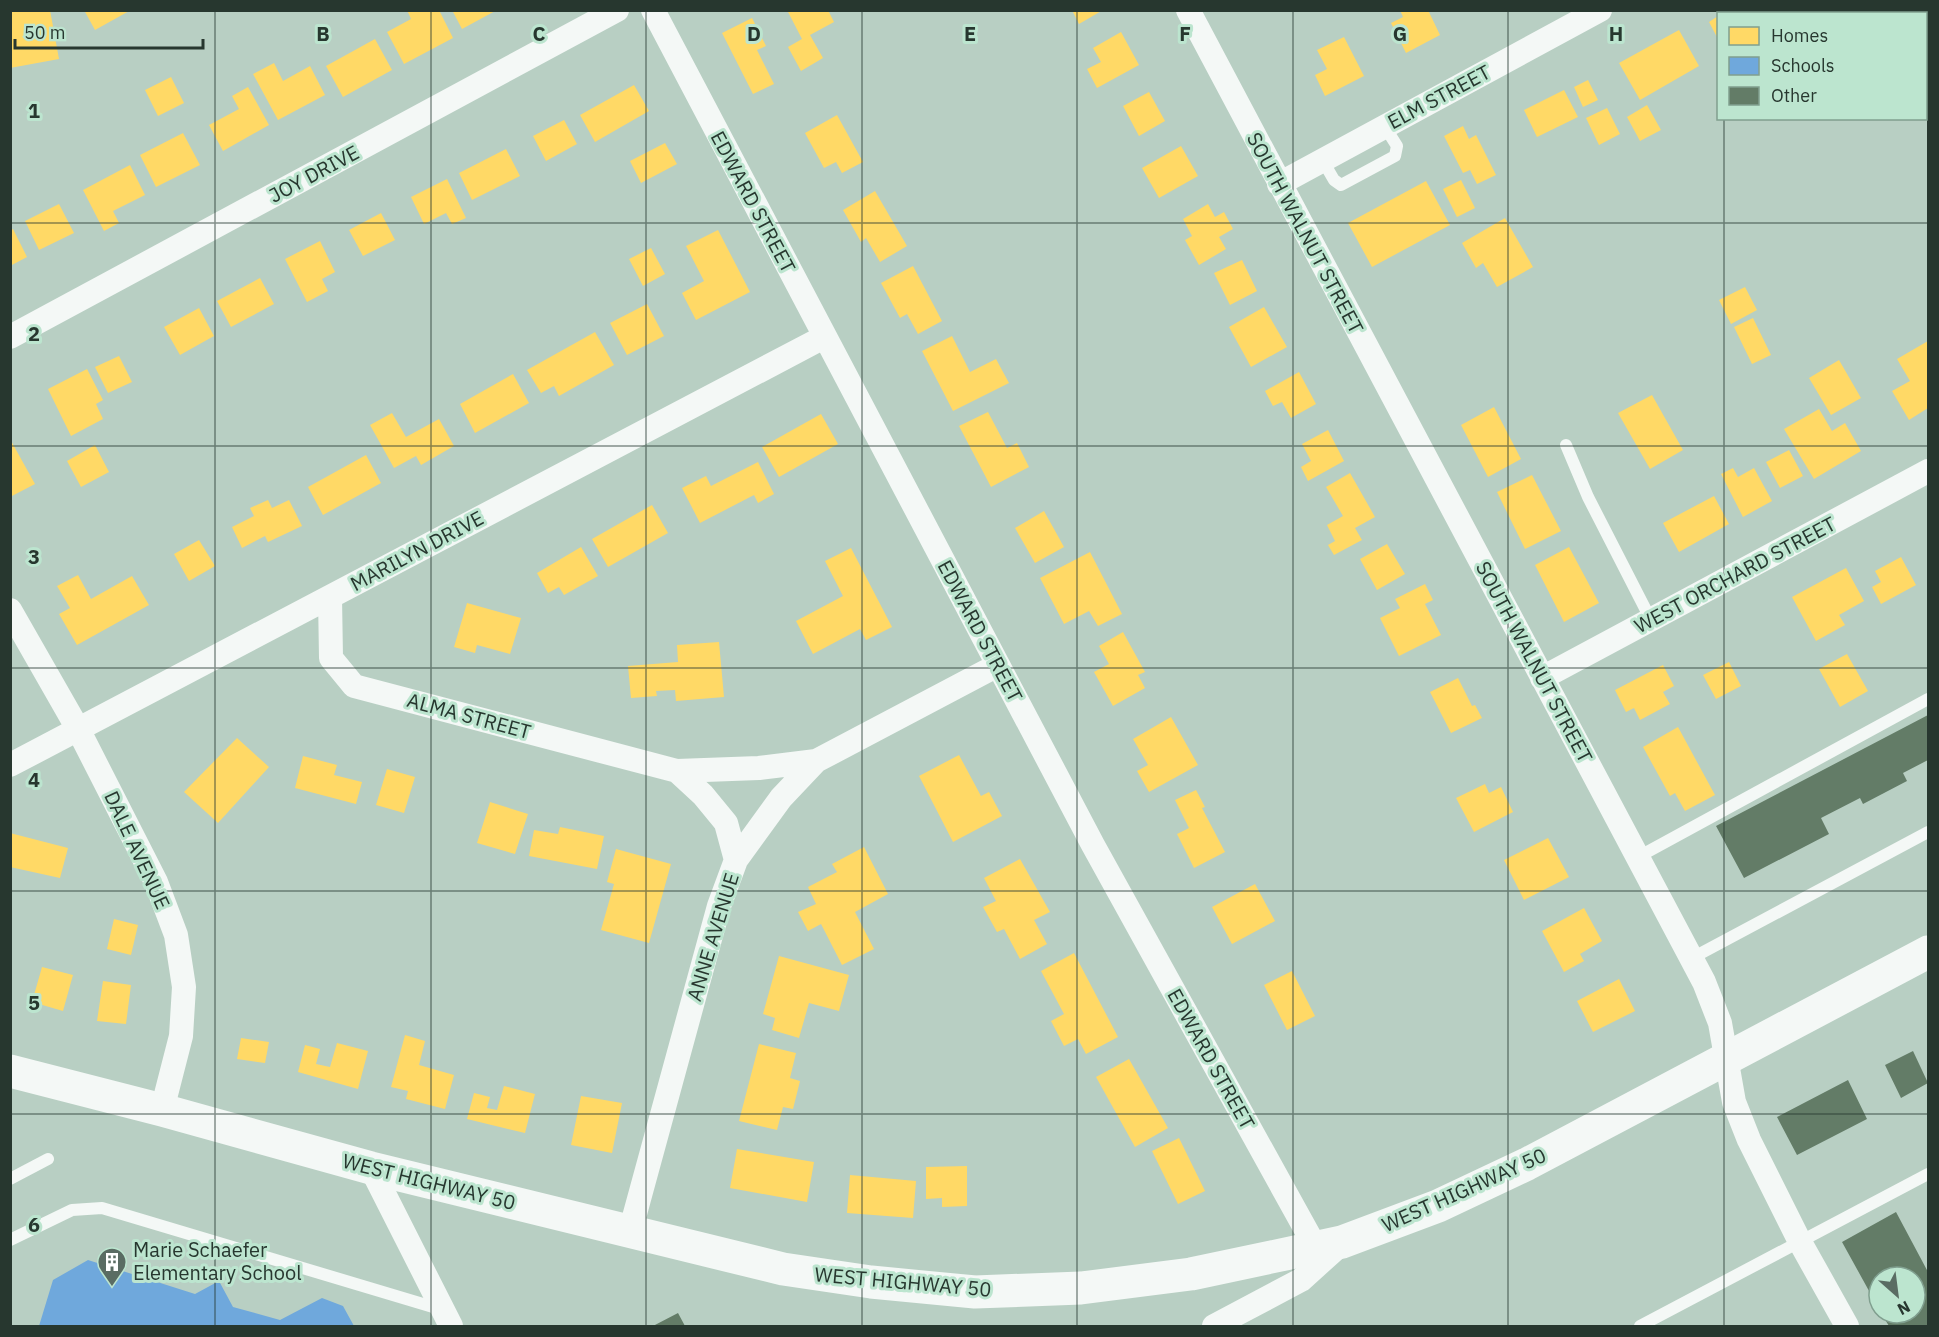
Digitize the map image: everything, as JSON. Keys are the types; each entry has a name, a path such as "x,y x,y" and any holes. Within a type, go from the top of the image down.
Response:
{"main road":[{"name":"WEST HIGHWAY 50","path":"10,1071 371,1168 783,1269 872,1282 975,1292 1081,1288 1180,1276 1329,1245 1438,1206 1527,1164 1929,952"}],"street":[{"name":"JOY DRIVE","path":"10,337 617,10"},
{"name":"EDWARD STREET","path":"653,10 1093,845 1329,1245"},
{"name":"SOUTH WALNUT STREET","path":"1188,10 1692,958 1720,1023 1734,1102 1749,1140 1800,1242 1847,1326"},
{"name":"ELM STREET","path":"1279,184 1600,10"},
{"name":"MARILYN DRIVE","path":"10,765 824,337"},
{"name":"WEST ORCHARD STREET","path":"1542,678 1929,471"},
{"name":"ALMA STREET","path":"330,597 331,658 354,686 677,771 759,768 816,761"},
{"name":"DALE AVENUE","path":"10,610 78,729 156,882 176,935 184,987 181,1036 162,1110"},
{"name":"ANNE AVENUE","path":"630,1232 719,906 736,860 782,798 816,761 998,664"},
{"name":"ALMA STREET","path":"677,771 703,795 726,822 736,860"},
{"path":"371,1168 447,1318"},
{"path":"1214,1326 1301,1280 1329,1245"}],"lane":[{"path":"1566,445 1588,497 1651,620"},
{"path":"1638,857 1929,699"},
{"path":"1692,958 1929,832"},
{"path":"10,1179 48,1159"},
{"path":"1640,1326 1929,1174"},
{"path":"10,1240 72,1210 102,1208 447,1318"}],"building: Homes":[{"path":"10,10 50,10 59,59 10,68"},
{"path":"84,10 131,10 95,30"},
{"path":"407,10 439,10 453,38 404,64 387,32 411,19"},
{"path":"452,10 497,10 462,29"},
{"path":"787,10 828,10 834,22 810,35 823,58 801,71 788,47 802,39"},
{"path":"1072,10 1103,10 1079,24"},
{"path":"1400,10 1428,10 1440,35 1406,53 1391,23 1403,17"},
{"path":"1717,17 1717,37 1709,22"},
{"path":"752,18 766,46 757,50 774,84 753,94 722,33"},
{"path":"1679,30 1699,66 1640,100 1619,63"},
{"path":"1121,32 1139,65 1097,88 1087,69 1101,62 1093,48"},
{"path":"1344,37 1364,76 1325,96 1315,75 1327,69 1317,50"},
{"path":"375,39 392,70 343,97 326,66"},
{"path":"274,63 283,81 310,66 325,95 278,120 253,74"},
{"path":"171,77 184,103 158,116 145,90"},
{"path":"1588,80 1598,100 1583,107 1574,87"},
{"path":"634,85 649,111 595,142 580,115"},
{"path":"248,87 269,125 223,151 209,125 239,109 232,96"},
{"path":"1564,90 1578,117 1537,137 1524,110"},
{"path":"1149,92 1165,121 1139,136 1123,106"},
{"path":"1647,105 1661,130 1640,141 1627,117"},
{"path":"1607,108 1620,134 1599,145 1586,118"},
{"path":"837,115 863,162 842,173 836,162 824,168 805,133"},
{"path":"564,120 577,144 546,161 533,136"},
{"path":"1463,126 1469,139 1476,135 1496,175 1477,184 1470,170 1463,173 1444,136"},
{"path":"183,133 200,165 156,187 140,155"},
{"path":"665,143 677,164 641,183 630,161"},
{"path":"1181,146 1198,176 1159,198 1142,168"},
{"path":"506,149 520,176 472,200 459,173"},
{"path":"130,165 145,195 113,211 119,223 104,231 83,190"},
{"path":"447,179 466,218 452,224 446,213 424,224 411,197"},
{"path":"1461,180 1475,208 1457,217 1443,189"},
{"path":"1426,181 1450,225 1372,267 1348,223"},
{"path":"875,191 907,246 880,262 866,238 861,242 843,210"},
{"path":"59,204 74,233 39,250 25,221"},
{"path":"1208,204 1215,217 1224,212 1233,229 1219,237 1226,249 1199,265 1185,240 1192,236 1183,219"},
{"path":"381,213 395,240 363,256 349,230"},
{"path":"1505,218 1533,267 1497,287 1483,263 1476,268 1462,243"},
{"path":"13,229 27,257 10,266 10,231"},
{"path":"718,230 750,292 696,320 682,293 704,281 686,246"},
{"path":"320,241 335,272 322,279 328,291 307,302 285,259"},
{"path":"651,248 665,274 643,286 629,259"},
{"path":"1242,260 1257,291 1230,305 1214,273"},
{"path":"913,266 942,321 918,334 907,314 900,318 881,283"},
{"path":"260,278 274,304 231,327 217,301"},
{"path":"1745,287 1757,310 1731,324 1719,300"},
{"path":"647,304 664,336 627,355 610,323"},
{"path":"1264,307 1287,347 1251,367 1229,327"},
{"path":"199,308 214,336 180,355 164,327"},
{"path":"1753,318 1771,355 1752,364 1734,327"},
{"path":"595,332 614,365 559,396 554,386 541,393 527,370"},
{"path":"952,336 970,372 996,359 1009,383 953,411 922,351"},
{"path":"1928,341 1928,408 1909,420 1892,391 1910,381 1897,359"},
{"path":"119,356 132,382 108,393 95,367"},
{"path":"1839,360 1861,398 1831,415 1809,378"},
{"path":"87,369 103,400 96,404 103,419 71,436 48,389"},
{"path":"1299,372 1316,404 1291,418 1282,402 1273,406 1265,391"},
{"path":"513,374 529,403 475,433 460,404"},
{"path":"1652,395 1683,450 1650,469 1618,413"},
{"path":"1494,407 1521,459 1488,477 1461,425"},
{"path":"1819,409 1832,431 1845,423 1861,451 1814,479 1784,429"},
{"path":"988,412 1007,448 1017,443 1029,467 991,487 959,426"},
{"path":"392,413 406,437 439,419 454,446 421,465 416,456 394,468 370,425"},
{"path":"821,414 838,444 779,477 762,447"},
{"path":"1328,430 1344,461 1308,481 1301,467 1311,461 1302,444"},
{"path":"10,439 35,484 10,497"},
{"path":"95,445 109,472 81,487 67,461"},
{"path":"1789,450 1803,476 1780,488 1766,462"},
{"path":"366,455 381,483 323,515 308,487"},
{"path":"758,462 774,494 758,503 754,495 700,523 682,488 706,476 711,486"},
{"path":"1733,468 1738,477 1754,468 1772,501 1743,517 1721,474"},
{"path":"1350,473 1375,517 1355,528 1362,540 1334,555 1328,545 1335,541 1327,525 1343,516 1326,487"},
{"path":"1532,475 1561,531 1525,549 1497,492"},
{"path":"1714,496 1729,524 1679,552 1663,523"},
{"path":"268,500 272,508 289,500 302,526 268,542 265,536 242,548 232,527 254,516 250,508"},
{"path":"652,505 668,533 608,567 592,539"},
{"path":"1044,511 1064,547 1035,563 1015,528"},
{"path":"199,540 215,566 189,581 174,554"},
{"path":"1387,544 1405,574 1377,590 1360,559"},
{"path":"581,547 598,576 564,595 559,587 548,593 537,573"},
{"path":"1569,547 1599,603 1564,622 1535,565"},
{"path":"851,548 892,627 866,640 860,629 813,654 796,621 843,596 825,561"},
{"path":"1090,552 1122,614 1098,626 1089,611 1064,624 1040,578"},
{"path":"1901,557 1916,585 1881,604 1872,587 1881,582 1875,571"},
{"path":"1846,568 1864,601 1839,615 1845,625 1816,641 1792,597"},
{"path":"78,575 91,599 132,576 149,605 77,645 59,614 70,608 57,586"},
{"path":"1425,584 1433,600 1425,604 1441,635 1399,656 1380,618 1400,608 1395,599"},
{"path":"467,603 521,618 510,654 477,645 475,653 454,647"},
{"path":"1123,632 1145,672 1138,675 1145,688 1113,706 1094,672 1109,664 1099,646"},
{"path":"719,642 724,697 676,701 675,690 656,691 657,696 631,698 628,666 678,662 677,645"},
{"path":"1847,654 1868,691 1840,707 1819,669"},
{"path":"1729,662 1741,686 1716,699 1703,675"},
{"path":"1663,665 1674,686 1663,692 1670,704 1640,720 1634,708 1626,712 1615,690"},
{"path":"1458,678 1472,706 1475,705 1482,718 1451,733 1430,692"},
{"path":"1171,717 1198,765 1149,792 1137,771 1148,765 1133,739"},
{"path":"1678,727 1715,795 1685,811 1675,793 1670,796 1643,747"},
{"path":"237,738 269,767 218,823 184,792"},
{"path":"959,755 981,796 989,792 1002,816 953,842 919,776"},
{"path":"303,756 337,765 334,775 362,782 356,804 295,788"},
{"path":"387,769 415,777 404,813 376,805"},
{"path":"1485,784 1489,793 1501,787 1513,812 1474,832 1456,798"},
{"path":"1196,790 1205,807 1202,808 1225,852 1194,868 1177,834 1189,828 1175,800"},
{"path":"490,802 528,814 515,854 477,843"},
{"path":"560,827 604,836 597,869 529,856 534,830 558,834"},
{"path":"10,833 68,848 60,878 10,867"},
{"path":"1548,838 1569,877 1524,900 1504,860"},
{"path":"864,847 888,894 855,912 874,949 842,965 821,924 808,931 798,912 816,904 808,887 837,872 832,864"},
{"path":"616,849 671,864 649,943 601,930 614,884 607,882"},
{"path":"1020,859 1050,912 1034,920 1047,944 1020,959 1004,929 997,932 983,907 996,901 984,878"},
{"path":"1255,884 1275,921 1232,944 1212,907"},
{"path":"1584,908 1602,941 1580,954 1584,961 1564,972 1542,931"},
{"path":"114,919 138,925 131,955 107,949"},
{"path":"1074,953 1118,1037 1086,1054 1078,1039 1064,1046 1051,1021 1064,1014 1041,971"},
{"path":"779,956 849,975 839,1011 809,1003 799,1038 772,1030 775,1018 763,1014"},
{"path":"42,967 73,975 63,1011 32,1002"},
{"path":"1292,971 1315,1016 1287,1030 1264,985"},
{"path":"1619,979 1635,1011 1593,1032 1577,1001"},
{"path":"103,981 131,985 126,1024 97,1021"},
{"path":"405,1035 425,1041 419,1065 454,1075 445,1109 406,1099 408,1091 391,1087"},
{"path":"241,1038 269,1042 265,1063 237,1059"},
{"path":"337,1043 368,1051 358,1089 298,1072 305,1045 320,1049 316,1064 330,1067"},
{"path":"759,1044 796,1053 790,1078 800,1081 793,1109 783,1107 777,1130 739,1121"},
{"path":"1129,1059 1168,1128 1135,1147 1096,1077"},
{"path":"504,1086 535,1094 525,1133 467,1119 474,1093 490,1097 487,1108 497,1110"},
{"path":"581,1096 622,1103 612,1153 571,1145"},
{"path":"1179,1138 1205,1191 1178,1204 1152,1151"},
{"path":"737,1149 814,1162 807,1202 730,1188"},
{"path":"967,1166 967,1206 942,1207 942,1198 926,1199 926,1167"},
{"path":"850,1175 916,1181 913,1218 847,1213"}],"building: Schools":[{"name":"Marie Schaefer Elementary School","path":"88,1260 195,1294 219,1281 233,1307 280,1320 322,1298 343,1306 354,1326 39,1326 53,1280"}],"building: Other":[{"path":"1928,715 1928,760 1903,773 1907,781 1863,804 1860,798 1821,818 1829,834 1744,878 1716,826"},
{"path":"1913,1051 1928,1083 1901,1098 1885,1065"},
{"path":"1848,1080 1867,1119 1797,1155 1777,1117"},
{"path":"1896,1212 1924,1265 1867,1265 1867,1287 1842,1242"},
{"path":"1927,1270 1928,1326 1889,1326 1927,1325"},
{"path":"678,1313 685,1326 653,1326"}],"place":[{"name":"Marie Schaefer Elementary School","path":"112,1288"}]}
